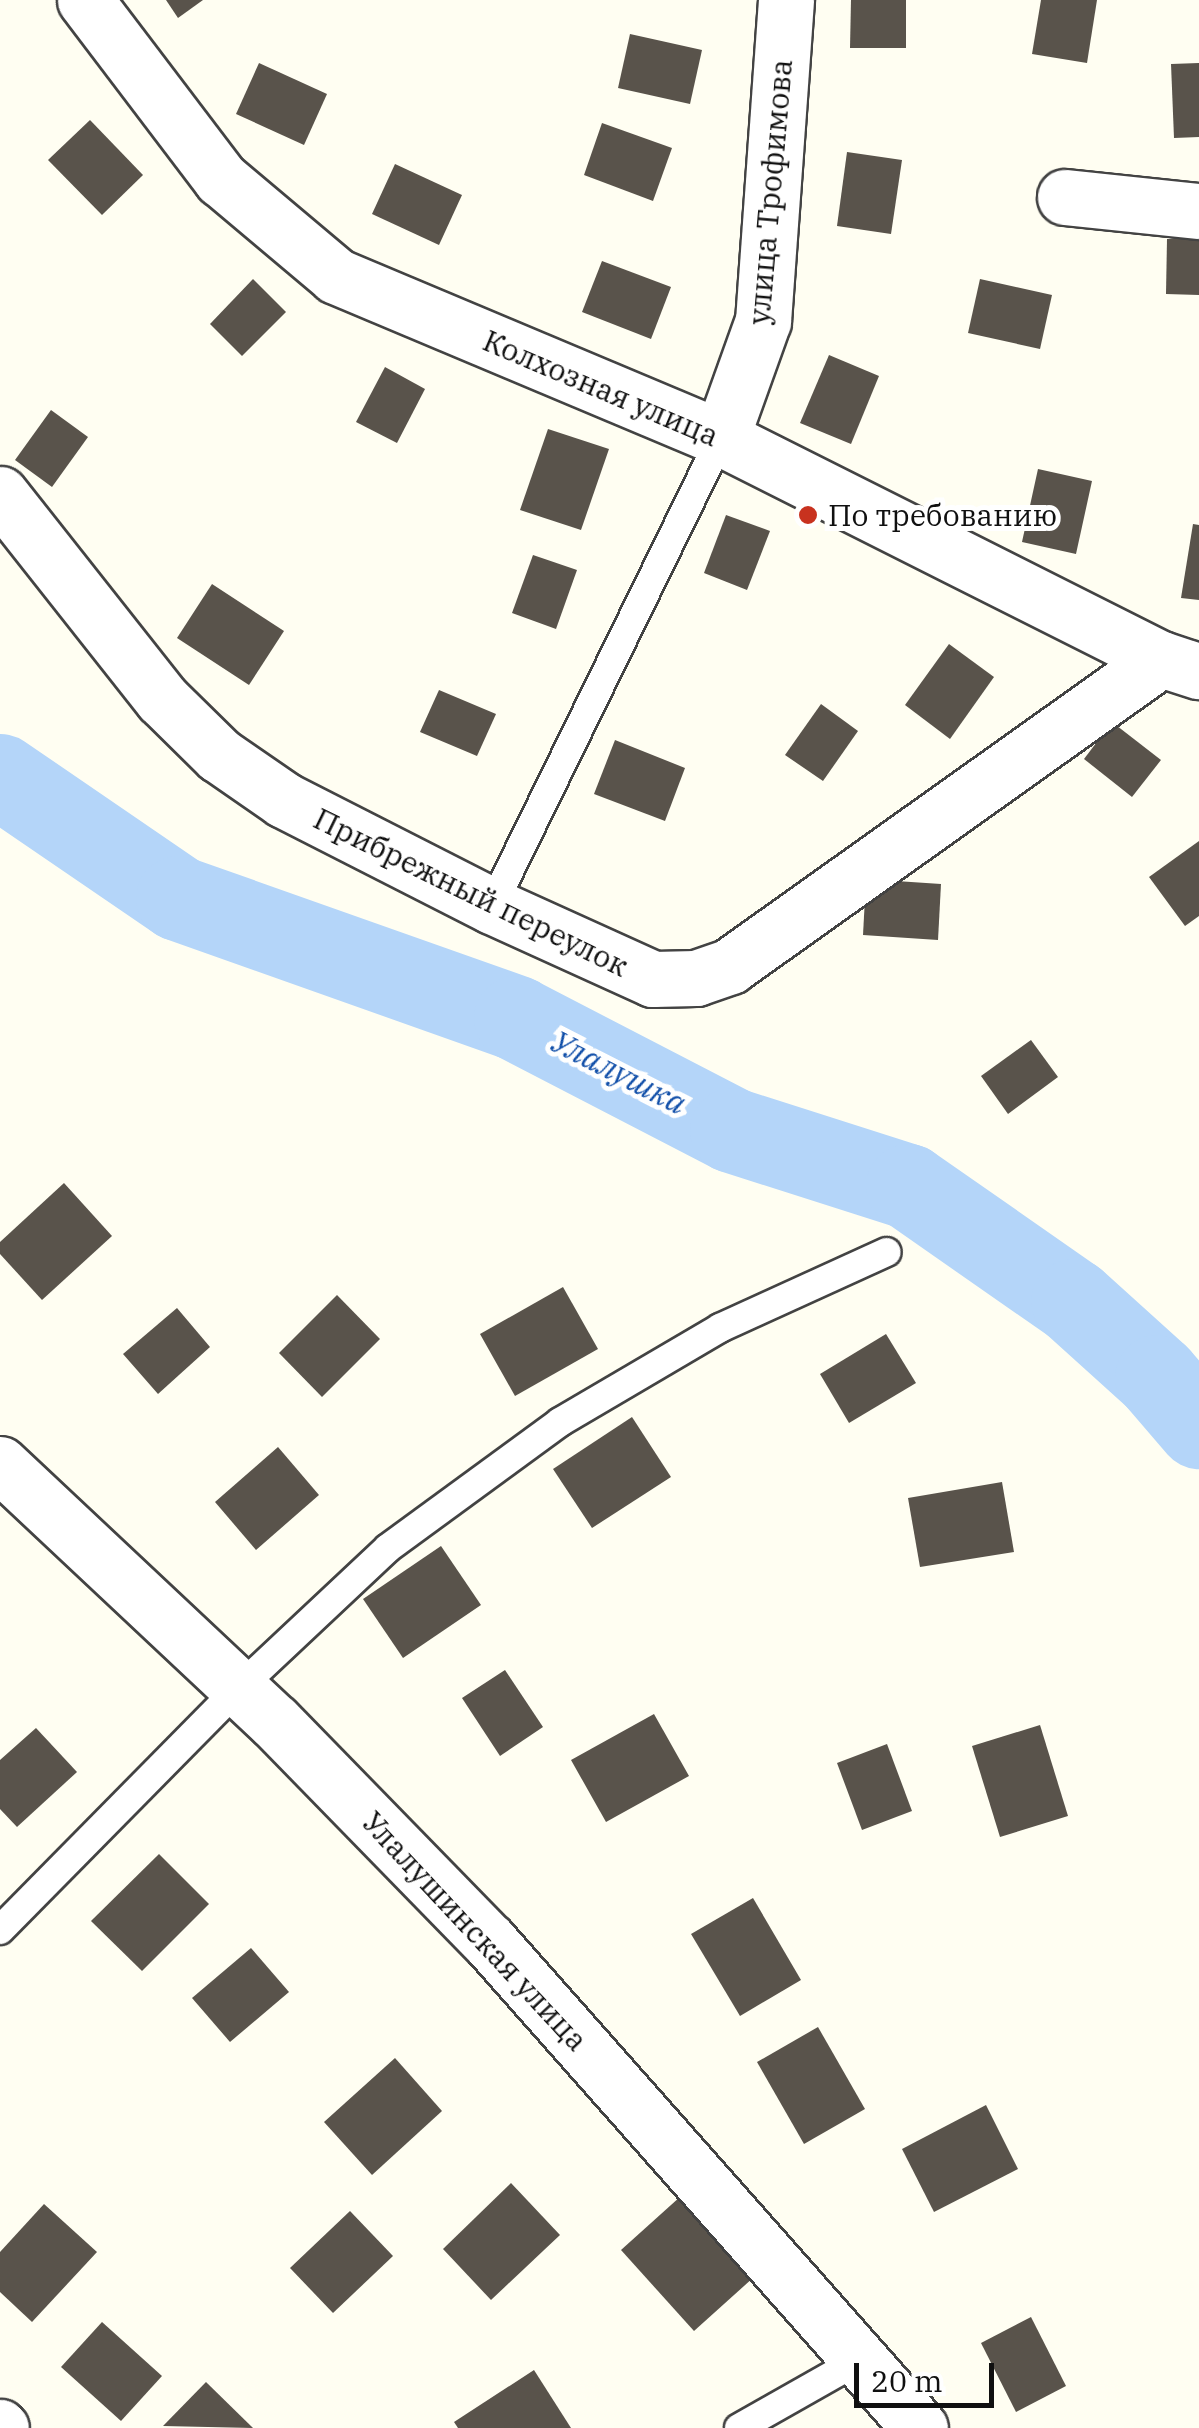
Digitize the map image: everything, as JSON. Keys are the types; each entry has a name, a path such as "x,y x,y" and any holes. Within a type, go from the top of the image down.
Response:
{"street":[{"name":"Колхозная улица","path":"86,0 222,179 336,276 721,438 1180,665"},
{"name":"улица Трофимова","path":"721,438 763,322 786,0"},
{"path":"1065,197 1199,211"},
{"name":"Прибрежный переулок","path":"0,494 162,699 220,755 284,800 492,906 653,980 696,978 730,966 1180,665"},
{"name":"Улалушинская улица","path":"0,1464 239,1688 490,1941 920,2428"}],"lane":[{"path":"492,906 721,438"},
{"path":"0,1930 239,1688 388,1548 560,1422 720,1328 887,1252"},
{"path":"738,2428 861,2359"}],"building":[{"path":"166,0 203,0 178,18"},
{"path":"851,0 906,0 906,48 850,48"},
{"path":"1041,0 1097,0 1087,63 1032,54"},
{"path":"630,34 702,50 690,104 618,88"},
{"path":"259,63 327,94 304,145 236,114"},
{"path":"1199,63 1199,137 1174,138 1171,64"},
{"path":"90,120 143,175 102,215 48,160"},
{"path":"602,123 672,148 653,201 584,175"},
{"path":"847,152 902,160 891,234 837,226"},
{"path":"395,164 462,195 439,245 372,214"},
{"path":"1167,239 1199,239 1199,295 1166,294"},
{"path":"602,261 671,287 651,339 582,312"},
{"path":"253,279 286,312 242,356 210,324"},
{"path":"980,279 1052,295 1040,349 968,333"},
{"path":"829,355 879,376 851,444 800,423"},
{"path":"385,367 425,389 397,443 356,422"},
{"path":"51,410 88,437 52,487 15,460"},
{"path":"548,429 609,449 581,530 520,510"},
{"path":"1038,469 1092,481 1076,554 1022,542"},
{"path":"726,515 770,531 747,590 704,573"},
{"path":"1193,524 1199,525 1199,600 1181,598"},
{"path":"533,555 577,570 556,629 512,613"},
{"path":"212,584 284,631 249,685 177,638"},
{"path":"949,644 994,677 950,739 905,705"},
{"path":"439,690 496,714 477,756 420,732"},
{"path":"821,704 858,731 823,781 785,755"},
{"path":"1112,722 1161,760 1132,797 1084,759"},
{"path":"615,740 685,768 665,821 594,794"},
{"path":"1199,841 1199,916 1185,926 1149,877"},
{"path":"866,879 941,884 938,940 863,935"},
{"path":"1031,1040 1058,1077 1008,1114 981,1076"},
{"path":"64,1183 112,1236 42,1300 0,1254 0,1242"},
{"path":"563,1287 598,1349 515,1396 480,1334"},
{"path":"337,1295 380,1339 322,1397 279,1353"},
{"path":"177,1308 210,1347 158,1394 123,1354"},
{"path":"886,1334 916,1383 849,1423 820,1374"},
{"path":"632,1417 671,1477 592,1528 553,1469"},
{"path":"278,1447 319,1495 256,1550 215,1502"},
{"path":"1002,1482 1014,1552 920,1567 908,1498"},
{"path":"441,1546 481,1605 403,1658 363,1599"},
{"path":"505,1670 543,1727 500,1756 462,1698"},
{"path":"654,1714 689,1776 606,1822 571,1760"},
{"path":"1040,1725 1068,1816 1000,1837 972,1746"},
{"path":"36,1728 77,1772 17,1827 0,1809 0,1760"},
{"path":"887,1744 912,1811 862,1830 837,1763"},
{"path":"159,1854 209,1904 142,1971 91,1921"},
{"path":"753,1898 801,1980 740,2016 691,1934"},
{"path":"251,1948 289,1992 230,2042 192,1998"},
{"path":"818,2027 865,2109 804,2144 757,2062"},
{"path":"395,2058 442,2111 372,2175 324,2122"},
{"path":"986,2105 1018,2169 934,2212 902,2149"},
{"path":"511,2183 560,2235 491,2300 443,2249"},
{"path":"681,2196 754,2277 694,2331 621,2250"},
{"path":"44,2204 97,2252 32,2322 0,2292 0,2252"},
{"path":"350,2211 393,2256 333,2313 290,2268"},
{"path":"1031,2317 1066,2386 1016,2412 981,2343"},
{"path":"102,2322 162,2376 121,2421 61,2367"},
{"path":"534,2370 571,2428 458,2428 454,2422"},
{"path":"206,2382 253,2428 163,2426"}],"waterway":[{"name":"Улалушка","path":"0,776 178,898 516,1018 732,1130 908,1186 1073,1301 1157,1377 1199,1426"}],"place":[{"name":"По требованию","path":"808,515"}]}
